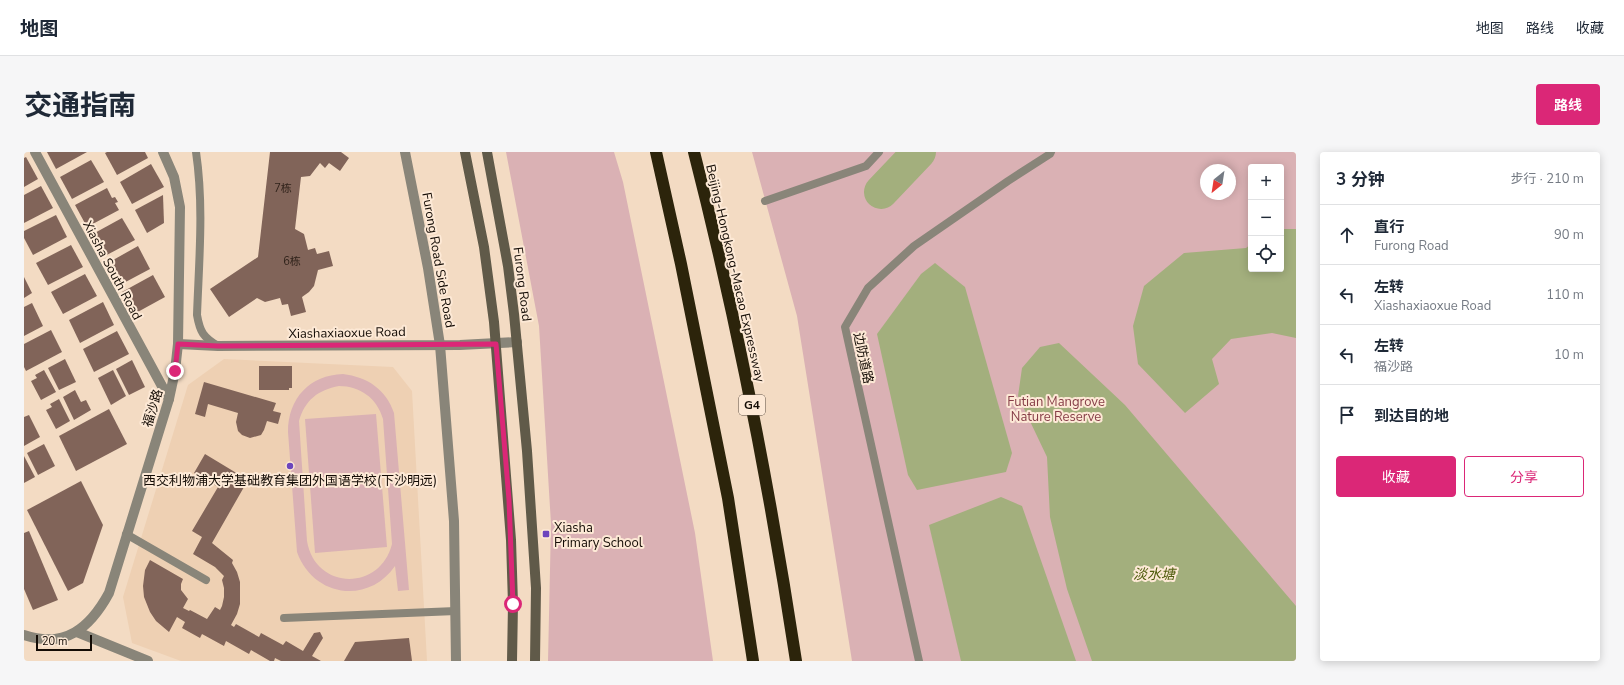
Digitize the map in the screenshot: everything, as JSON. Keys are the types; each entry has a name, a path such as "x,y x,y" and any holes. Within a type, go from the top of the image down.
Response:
{"highway":[{"path":"656,152 728,498 753,661"},
{"name":"Beijing-Hongkong-Macao Expressway","path":"694,152 717,240 748,386 772,506 796,661"}],"main road":[{"path":"466,152 486,262 496,344 511,532 513,611 512,661"},
{"name":"Furong Road","path":"487,152 506,250 517,342 535,554 535,661"}],"street":[{"name":"Xiasha South Road","path":"35,152 169,399"},
{"name":"福沙路","path":"77,632 95,616 109,593 169,399 175,371 178,344 180,207 174,177 163,152"},
{"name":"Furong Road Side Road","path":"406,152 428,268 440,345 454,521 456,661"},
{"name":"Xiashaxiaoxue Road","path":"178,344 218,346 440,345 517,342"},
{"path":"26,638 61,638 77,632 148,661"}],"lane":[{"path":"196,152 200,176 201,201 197,315 199,328 206,338 218,346"},
{"path":"765,201 866,166 879,152"},
{"name":"边防道路","path":"918,661 845,327 868,288 914,246 1051,152"},
{"path":"126,534 206,580"},
{"path":"284,618 456,611"}],"shaded area":[{"name":"西交利物浦大学基础教育集团外国语学校(下沙明远)","path":"224,359 393,367 412,391 427,661 181,661 132,643 123,597 188,385"}],"green space":[{"path":"506,152 614,152 623,182 695,533 713,661 548,661 551,524 539,326"},
{"name":"Futian Mangrove Nature Reserve","path":"752,152 1296,152 1296,661 852,661 797,316"},
{"path":"343,374 368,381 386,397 394,413 409,590 398,591 395,566 384,578 371,587 356,591 342,590 328,586 315,579 305,567 297,552 288,432 289,420 292,409 303,391 311,384 331,375","holes":["339,386 361,391 372,399 377,405 383,419 392,544 385,560 375,571 362,577 348,579 334,576 322,569 312,557 307,541 299,421 305,407 313,397 331,388"]},
{"path":"376,414 387,547 315,553 305,419"}],"water":[{"path":"1284,229 1296,229 1296,338 1272,333 1231,339 1212,359 1219,384 1185,413 1138,364 1133,326 1144,286 1184,253 1246,248 1248,246 1248,272 1284,272"},
{"path":"935,263 965,287 1012,453 1006,472 917,490 908,475 877,334 921,274"},
{"name":"淡水塘","path":"1059,343 1125,405 1296,606 1296,661 1092,661 1067,589 1050,517 1047,457 1018,396 1022,368 1040,347"},
{"path":"1001,497 1022,506 1076,661 961,661 929,525"}],"building":[{"path":"47,152 87,152 56,169"},
{"path":"145,152 148,158 117,175 105,153"},
{"path":"270,152 341,152 349,158 340,171 329,163 325,168 320,163 310,176 301,177 295,229 304,234 308,250 315,248 317,254 329,251 333,266 318,270 314,286 302,297 306,312 291,316 288,304 282,305 280,298 265,302 257,298 229,317 210,289 258,257"},
{"path":"26,157 38,179 24,187 24,158"},
{"path":"91,160 104,182 72,199 60,177"},
{"path":"151,164 164,187 132,204 120,182"},
{"path":"41,186 53,208 24,223 24,195"},
{"path":"107,188 112,198 115,197 118,202 115,203 119,210 87,227 75,205"},
{"path":"163,195 164,223 147,233 135,210"},
{"path":"56,215 67,237 33,255 24,238 24,231"},
{"path":"122,218 135,240 103,257 91,235"},
{"path":"71,245 83,267 48,285 36,263"},
{"path":"138,246 150,269 118,286 106,264"},
{"path":"85,274 97,296 63,314 51,292"},
{"path":"153,275 165,297 134,314 122,292"},
{"path":"24,277 32,293 24,298"},
{"path":"103,302 114,325 80,343 69,320"},
{"path":"32,303 43,326 24,336 24,307"},
{"path":"51,330 62,352 26,371 24,367 24,344"},
{"path":"117,331 129,354 94,372 83,349"},
{"path":"65,359 76,382 59,390 48,368"},
{"path":"132,360 145,387 129,395 116,369"},
{"path":"259,366 292,366 292,388 289,388 289,390 259,390"},
{"path":"44,370 56,392 41,400 31,381 37,378 35,375"},
{"path":"113,370 126,396 111,405 98,378"},
{"path":"204,382 276,403 273,411 281,413 278,424 267,421 261,435 250,438 242,435 238,431 236,422 238,413 208,404 205,417 195,414"},
{"path":"75,390 81,402 86,400 91,410 74,420 63,397"},
{"path":"59,399 70,421 56,429 46,410 52,407 50,404"},
{"path":"109,409 127,444 76,471 59,436"},
{"path":"29,415 40,437 24,446 24,417"},
{"path":"44,444 55,466 38,475 27,453"},
{"path":"205,454 248,480 212,543 233,560 232,563 240,582 240,604 231,625 234,627 236,624 259,637 261,633 283,645 286,641 303,651 314,633 320,632 323,638 312,656 321,661 281,661 275,658 274,661 270,661 251,650 249,654 226,641 224,646 202,634 200,638 182,628 185,622 177,617 169,632 156,621 150,612 144,597 143,586 145,570 150,560 183,579 181,590 188,599 183,608 207,619 215,607 220,610 222,606 224,588 222,580 224,576 215,567 193,554 202,537 192,531 218,487 194,473"},
{"path":"24,456 35,477 24,483"},
{"path":"81,481 103,525 83,583 68,591 27,510"},
{"path":"29,531 58,600 33,610 24,589 24,533"},
{"path":"409,638 412,661 344,661 355,642"}],"waterway":[{"path":"881,192 919,152"}],"place":[{"name":"西交利物浦大学基础教育集团外国语学校(下沙明远)","path":"290,466"},
{"name":"Xiasha Primary School","path":"546,534"}],"route":[{"path":"175,371 178,344 218,346 496,344 509,500 513,604"}]}
